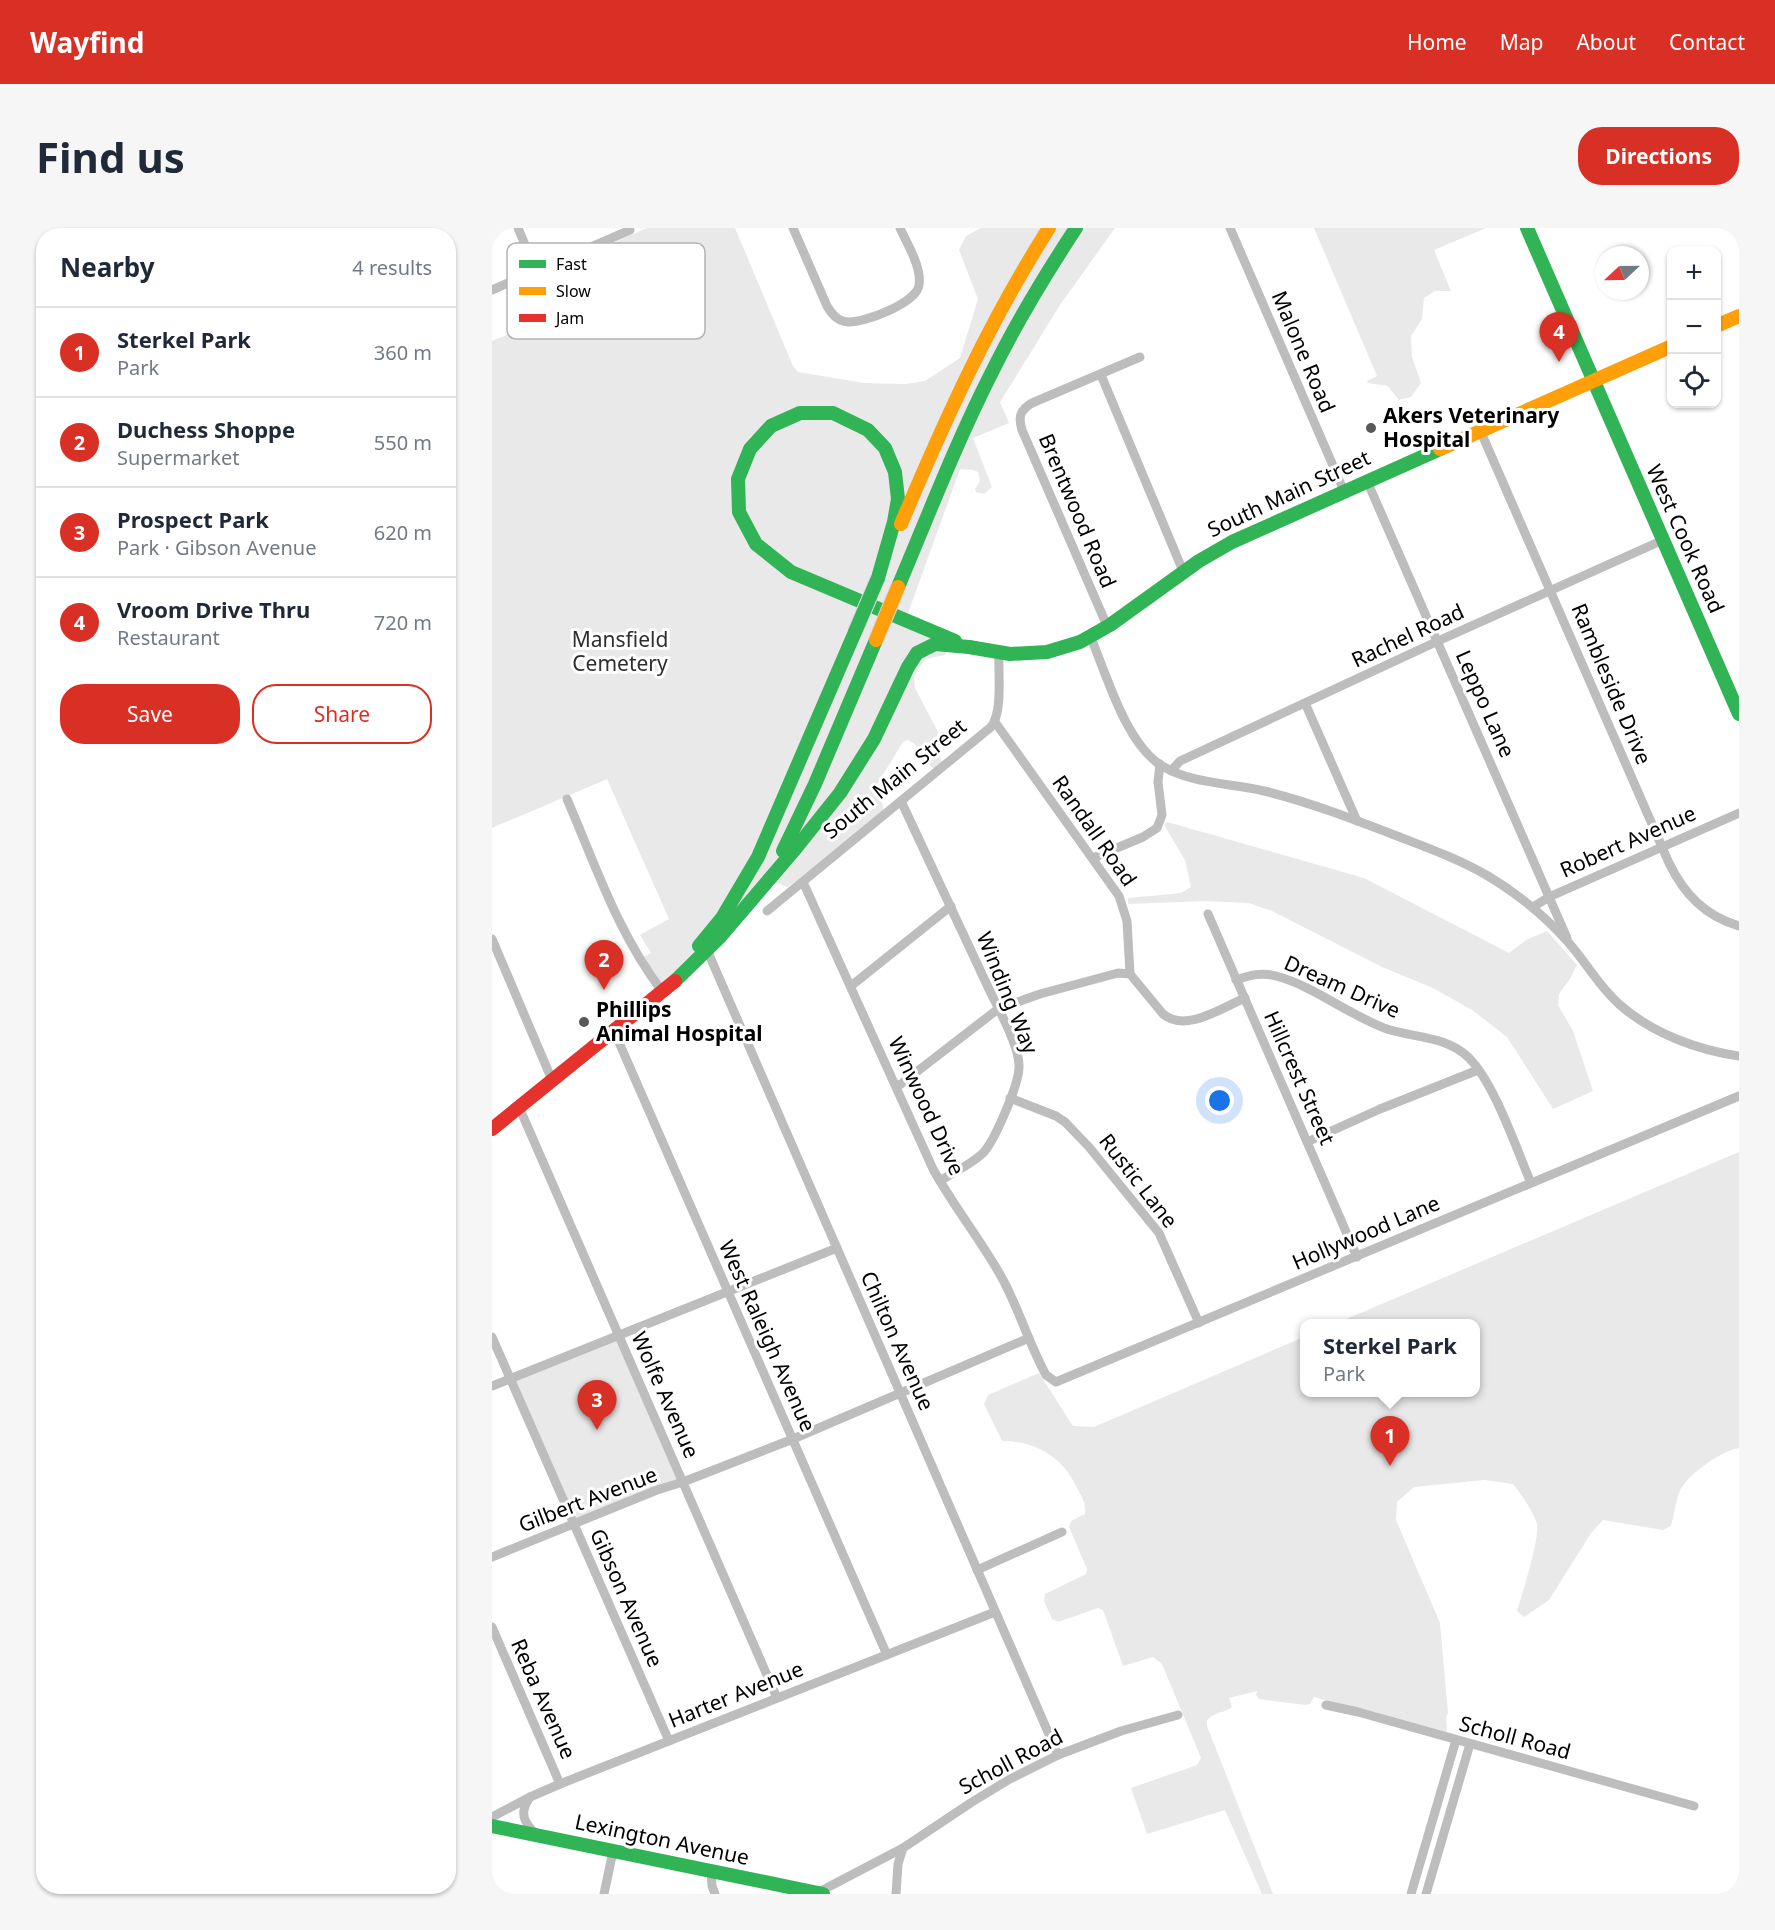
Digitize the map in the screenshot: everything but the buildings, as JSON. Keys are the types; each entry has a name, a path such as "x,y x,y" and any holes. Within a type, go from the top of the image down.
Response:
{"main road":[{"path":"492,1129 687,973 705,947 749,875 777,817 939,434 978,350 1049,228"},
{"path":"752,900 780,857 798,821 961,439 999,358 1047,273 1076,228"},
{"name":"West Cook Road","path":"1527,228 1739,714"},
{"path":"1721,324 1739,316"},
{"name":"South Main Street","path":"969,647 999,654 1041,653 1072,646 1091,638 1108,628 1183,571 1232,542 1667,348"},
{"path":"878,578 898,499 896,472 883,445 864,427 833,413 799,413 768,428 751,445 745,455 737,484 739,512 756,546 777,564 791,572 969,647"},
{"path":"705,947 776,873 855,769 883,722 914,656 933,644 969,647"},
{"name":"Lexington Avenue","path":"492,1826 819,1894"}],"street":[{"path":"518,228 524,243"},
{"path":"793,228 831,314 846,322 856,321 907,302 918,291 920,284 917,268 900,228"},
{"name":"Malone Road","path":"1230,228 1344,491"},
{"path":"598,243 629,229"},
{"path":"492,290 507,284"},
{"path":"1140,357 1101,375 1183,571"},
{"name":"Brentwood Road","path":"1101,375 1024,408 1020,417 1022,430 1108,628"},
{"name":"Rambleside Drive","path":"1480,430 1679,883 1693,900 1710,913 1739,926"},
{"name":"Leppo Lane","path":"1367,481 1569,943"},
{"name":"Rachel Road","path":"1171,771 1180,761 1663,540"},
{"path":"1091,638 1133,736 1149,756 1160,764 1171,771 1190,777 1264,791 1357,820 1473,867 1533,907 1569,943 1619,1004 1642,1020 1685,1043 1739,1056"},
{"name":"South Main Street","path":"767,911 995,722 998,710 999,654"},
{"path":"1305,703 1357,820"},
{"name":"Randall Road","path":"995,722 1119,896 1125,913 1130,974"},
{"path":"1093,858 1143,837 1156,828 1162,815 1158,782 1160,764"},
{"path":"567,799 627,937 662,991"},
{"name":"Winding Way","path":"901,801 998,1009 1014,1046 1019,1065 1010,1098 994,1136 983,1153 940,1180"},
{"name":"Robert Avenue","path":"1533,907 1550,897 1739,813"},
{"name":"Winwood Drive","path":"803,882 940,1180 995,1266 1015,1303 1029,1338"},
{"path":"851,986 951,906"},
{"name":"Hillcrest Street","path":"1208,914 1357,1257"},
{"path":"492,939 552,1080"},
{"name":"Chilton Avenue","path":"705,947 1058,1755"},
{"path":"897,1088 998,1009 1040,994 1118,974 1130,974 1163,1014 1182,1022 1196,1019 1245,998"},
{"name":"Dream Drive","path":"1236,980 1257,974 1284,979 1379,1026 1446,1043 1461,1051 1478,1070 1491,1092 1531,1183"},
{"name":"West Raleigh Avenue","path":"614,1031 887,1655"},
{"path":"1307,1142 1380,1109 1478,1070"},
{"name":"Hollywood Lane","path":"1029,1338 1046,1375 1056,1382 1739,1096"},
{"name":"Rustic Lane","path":"1010,1098 1056,1116 1065,1122 1117,1180 1160,1233 1199,1323"},
{"name":"Wolfe Avenue","path":"519,1107 777,1698"},
{"path":"492,1386 837,1248"},
{"name":"Gibson Avenue","path":"492,1336 669,1741"},
{"name":"Gilbert Avenue","path":"492,1557 657,1490 793,1439 1029,1338"},
{"path":"977,1570 1062,1532"},
{"name":"Harter Avenue","path":"492,1817 560,1784 995,1612"},
{"name":"Reba Avenue","path":"492,1628 560,1784"},
{"name":"Scholl Road","path":"1326,1705 1694,1806"},
{"name":"Scholl Road","path":"819,1894 903,1848 992,1789 1058,1755 1121,1731 1178,1715"},
{"path":"1411,1894 1456,1740"},
{"path":"1426,1894 1470,1744"},
{"path":"530,1797 523,1808 523,1817 538,1836"},
{"path":"896,1894 898,1864 903,1848"},
{"path":"604,1894 613,1851"},
{"path":"711,1872 715,1894"}],"green space":[{"name":"Mansfield Cemetery","path":"647,228 735,228 793,366 798,372 864,383 905,384 925,381 960,358 978,299 959,250 966,236 981,228 1115,228 1060,305 1000,402 1009,423 973,438 992,487 984,494 976,492 975,489 980,481 978,472 960,469 907,616 948,649 945,655 925,659 914,676 915,688 938,732 935,745 942,762 934,769 914,743 907,740 903,742 874,789 882,802 884,811 795,882 787,887 775,882 660,999 638,960 651,953 640,935 669,919 607,779 492,828 492,341 507,335 507,339 705,339 705,243 613,243"},
{"path":"1314,228 1486,228 1434,250 1451,291 1435,291 1424,298 1422,319 1411,336 1412,357 1421,383 1411,397 1399,400 1386,386 1368,383 1367,381 1377,376"},
{"path":"1167,822 1364,878 1509,953 1526,940 1547,931 1577,965 1559,994 1558,1005 1573,1031 1593,1091 1553,1109 1507,1037 1472,1010 1433,988 1382,967 1272,911 1249,903 1205,901 1128,904 1128,898 1181,893 1191,887 1185,860 1164,825"},
{"path":"1739,1152 1739,1448 1714,1459 1689,1479 1679,1493 1671,1526 1663,1530 1603,1520 1591,1533 1549,1600 1524,1617 1517,1611 1533,1553 1537,1524 1530,1508 1513,1484 1485,1480 1414,1487 1397,1502 1396,1520 1440,1623 1448,1713 1447,1733 1314,1697 1310,1704 1306,1705 1259,1699 1256,1695 1257,1691 1229,1698 1232,1707 1210,1717 1207,1720 1207,1726 1273,1894 1262,1894 1225,1810 1147,1834 1131,1788 1197,1765 1201,1758 1162,1664 1153,1657 1123,1666 1103,1610 1098,1608 1058,1622 1052,1619 1044,1601 1045,1594 1086,1574 1087,1569 1069,1527 1071,1521 1085,1514 1084,1503 1071,1477 1047,1453 1026,1444 1002,1441 984,1404 988,1395 1039,1373 1073,1426 1094,1427 1300,1339 1300,1397 1480,1397 1480,1319 1346,1319"},
{"path":"619,1336 683,1482 574,1525 510,1378"}],"traffic: fast":[{"path":"898,587 978,400 1010,336 1076,228"},
{"path":"1527,228 1739,714"},
{"path":"878,578 898,499 895,472 885,448 868,430 833,413 800,413 771,426 750,449 738,479 739,512 756,544 791,572 955,641"},
{"path":"969,647 1010,654 1047,652 1080,642 1110,625 1199,561 1232,542 1440,449"},
{"path":"855,632 878,578"},
{"path":"699,946 722,918 758,857 855,632"},
{"path":"783,851 815,784 876,640"},
{"path":"675,981 720,937 840,793 874,739 917,653 935,644 969,647"},
{"path":"492,1826 823,1894"}],"traffic: slow":[{"path":"901,524 987,336 1049,228"},
{"path":"1721,324 1739,316"},
{"path":"1440,449 1667,348"},
{"path":"876,640 898,587"}],"traffic: jam":[{"path":"492,1129 675,981"}],"place":[{"name":"Vroom Drive Thru","path":"1559,362"},
{"name":"Akers Veterinary Hospital","path":"1371,428"},
{"name":"Duchess Shoppe","path":"604,990"},
{"name":"Phillips Animal Hospital","path":"584,1022"},
{"name":"Prospect Park","path":"597,1430"},
{"name":"Sterkel Park","path":"1390,1466"}]}
